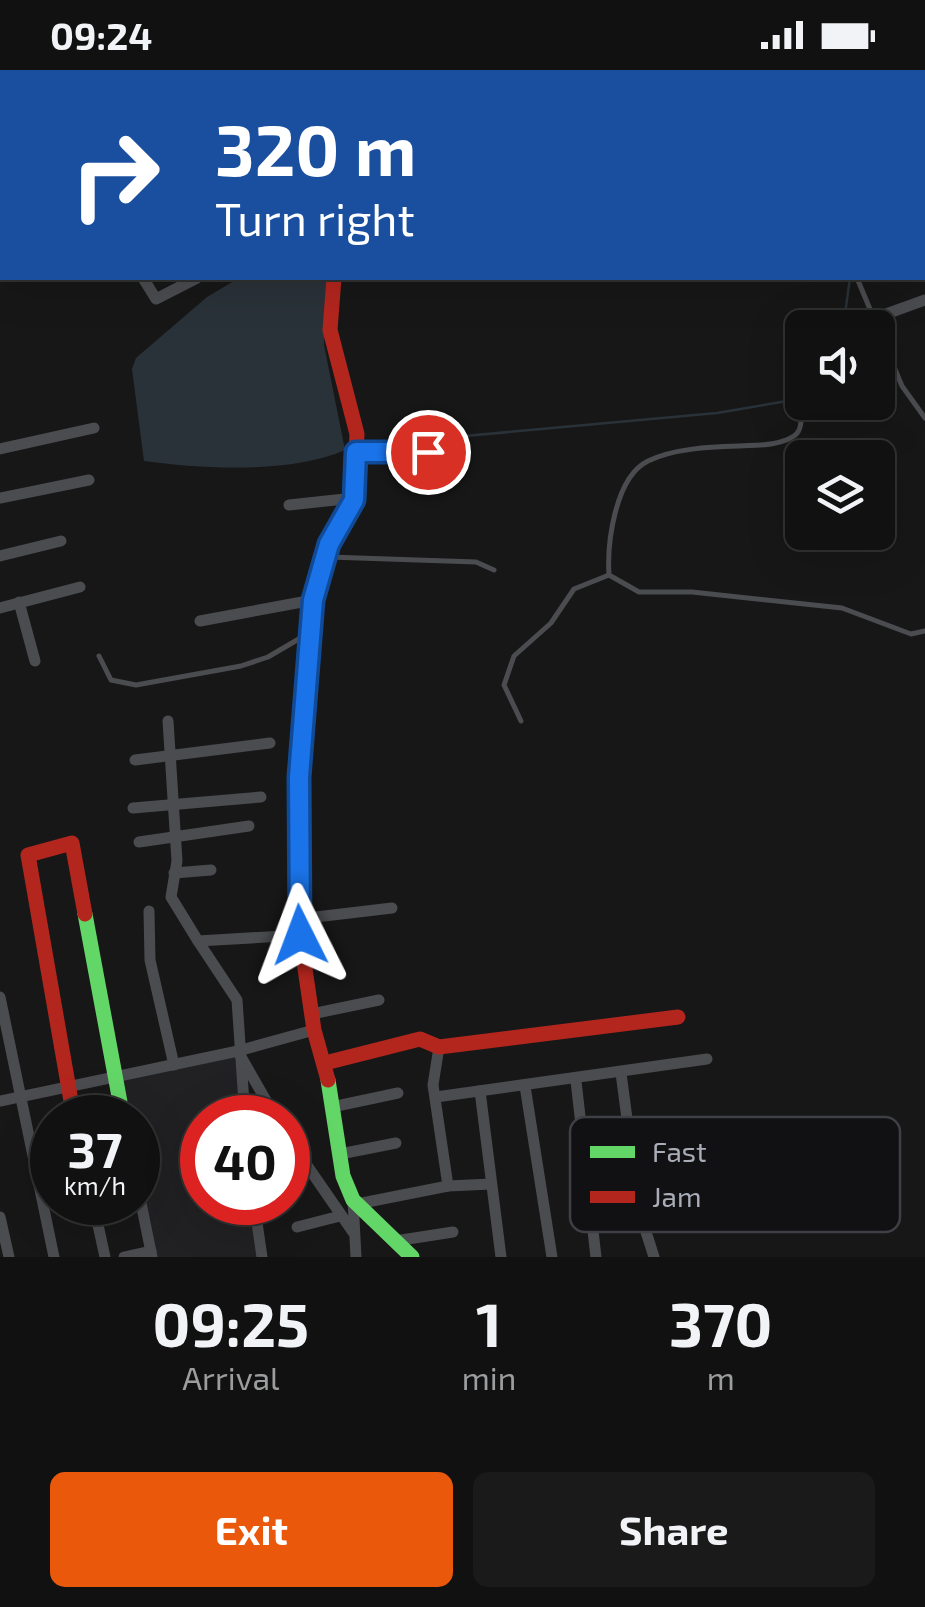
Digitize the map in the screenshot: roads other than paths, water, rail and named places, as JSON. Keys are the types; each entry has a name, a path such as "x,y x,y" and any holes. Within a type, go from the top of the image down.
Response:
{"street":[{"path":"144,280 156,299 193,280"},
{"path":"334,280 330,330 344,372 356,452 354,498 326,557 313,600 298,794 300,927 313,1022 325,1063 340,1154 355,1202 356,1257"},
{"path":"895,311 925,300"},
{"path":"0,449 94,428"},
{"path":"356,452 464,452"},
{"path":"0,498 89,480"},
{"path":"289,505 354,498"},
{"path":"0,556 60,542"},
{"path":"0,608 80,588"},
{"path":"200,622 313,600"},
{"path":"19,602 35,660"},
{"path":"168,721 176,835 171,897 237,1000 243,1095"},
{"path":"135,760 270,743"},
{"path":"133,808 262,797"},
{"path":"140,842 249,826"},
{"path":"69,1095 28,854 72,843 118,1095"},
{"path":"174,873 211,870"},
{"path":"198,941 300,927 392,908"},
{"path":"150,911 150,960 174,1065"},
{"path":"0,997 54,1257"},
{"path":"0,1100 238,1052 379,1000"},
{"path":"325,1063 420,1039 440,1048 678,1018"},
{"path":"440,1048 433,1077 448,1186"},
{"path":"238,1052 263,1095"},
{"path":"436,1096 576,1081 707,1060"},
{"path":"621,1073 627,1117"},
{"path":"576,1081 580,1117"},
{"path":"525,1086 552,1257"},
{"path":"480,1092 500,1257"},
{"path":"332,1107 398,1093"},
{"path":"340,1154 396,1143"},
{"path":"310,1171 353,1232"},
{"path":"355,1202 448,1186 491,1184"},
{"path":"355,1202 412,1257"},
{"path":"297,1227 340,1216"},
{"path":"0,1217 9,1257"},
{"path":"98,1225 105,1257"},
{"path":"124,1257 151,1254 145,1225"},
{"path":"257,1225 262,1257"},
{"path":"395,1241 453,1232"},
{"path":"593,1232 596,1257"},
{"path":"646,1232 654,1257"}],"lane":[{"path":"858,280 871,310"},
{"path":"895,368 902,386 925,418"},
{"path":"609,575 619,503 633,473 646,462 681,452 770,444 795,436 801,420"},
{"path":"326,557 476,562 494,570"},
{"path":"521,722 504,685 514,656 551,623 574,588 609,575 639,592 692,592 842,608 910,634 925,632"},
{"path":"99,656 111,680 136,685 256,662 312,632"}],"waterway":[{"path":"846,310 850,280"},
{"path":"366,445 717,413 785,401"}]}
